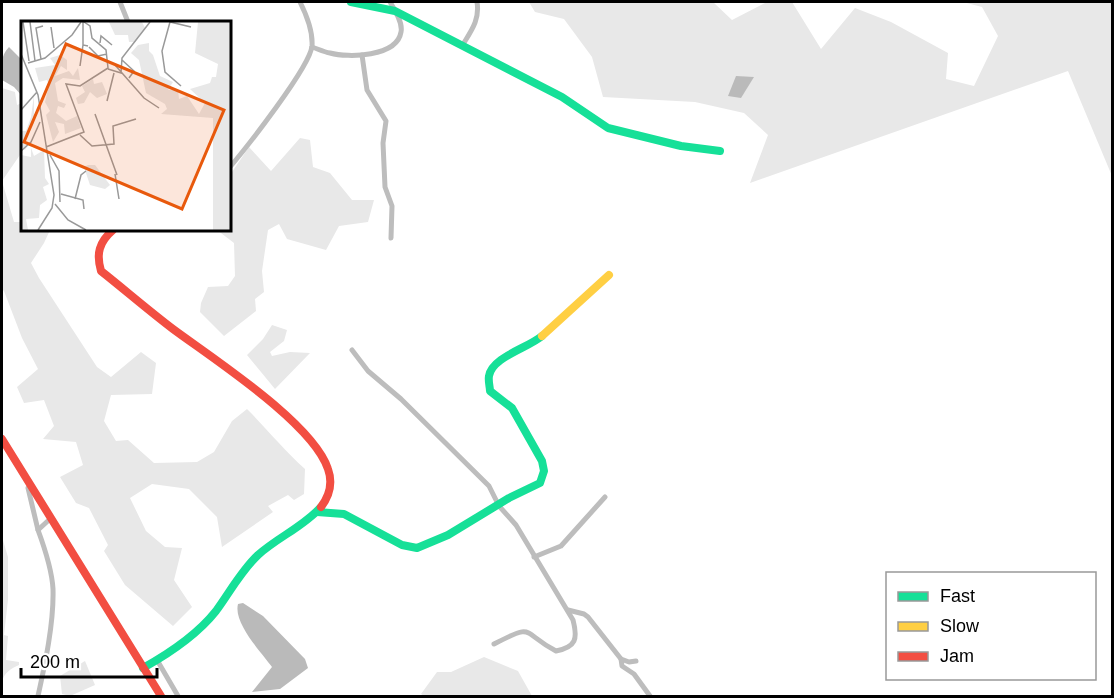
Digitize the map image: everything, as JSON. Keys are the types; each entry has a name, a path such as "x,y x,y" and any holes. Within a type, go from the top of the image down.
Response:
{"main road":[{"path":"351,2 395,11 568,101 608,128 681,146 720,151"},
{"path":"112,231 99,244 97,261 101,271 171,327 225,364 295,423 320,454 329,471 332,487 317,512 257,555 214,614 181,644 143,668"},
{"path":"317,512 344,514 402,545 417,548 448,535 509,498 540,483 544,471 542,461 512,408 490,391 489,375 494,366 510,354 535,342 548,332 609,275"},
{"path":"2,439 161,696"}],"street":[{"path":"120,2 128,21"},
{"path":"231,167 306,62 312,46 309,26 300,2"},
{"path":"312,46 331,54 362,55 385,50 396,42 402,30 390,2"},
{"path":"462,46 477,22 479,9 477,2"},
{"path":"362,55 367,90 386,121 383,150 385,187 392,206 391,238"},
{"path":"352,350 368,371 483,480 494,494 499,506 516,525 573,620 576,637 569,648 556,651 525,631 494,644"},
{"path":"24,476 53,589 50,627 38,696"},
{"path":"534,557 561,546 605,497"},
{"path":"38,530 51,518"},
{"path":"568,610 588,617 621,659 622,666 634,674 650,696"},
{"path":"621,659 629,662 636,661"},
{"path":"157,660 178,696"}],"shaded area":[{"path":"529,2 713,2 732,20 767,2 792,2 821,49 855,8 891,22 948,53 946,79 974,86 998,36 982,7 963,2 1112,2 1112,176 1068,71 750,183 768,135 744,113 695,102 603,97 592,57 564,19 535,12"},
{"path":"9,47 21,59 21,95 14,87 2,80 1,67"},
{"path":"736,76 754,77 741,98 728,96"},
{"path":"2,88 15,92 17,105 21,103 21,153 2,181"},
{"path":"300,138 310,140 313,167 330,173 352,200 374,200 368,222 339,226 326,250 287,239 279,224 268,230 262,271 264,292 255,299 256,311 224,336 200,312 208,287 228,286 235,276 234,243 218,231 231,231 231,174 249,147 271,171"},
{"path":"2,181 14,222 21,222 21,231 50,231 31,263 97,367 111,377 141,352 156,363 152,394 111,395 104,421 116,441 128,440 154,463 197,462 214,452 232,421 247,409 305,469 304,494 294,500 288,495 268,506 273,512 222,547 217,517 189,489 152,484 130,498 146,531 165,547 182,548 174,580 192,607 173,626 125,585 104,551 108,545 89,508 76,503 60,477 83,465 76,442 43,439 54,426 44,400 24,403 17,387 38,369 22,338 2,289"},
{"path":"272,325 287,330 284,341 270,352 272,356 290,352 310,353 275,389 247,355 263,339"},
{"path":"2,537 8,557 8,600 4,635 8,636 6,660 19,662 19,665 4,676 2,682"},
{"path":"243,603 263,616 305,659 308,668 280,689 252,692 272,667 244,629 238,612 238,604"},
{"path":"484,657 518,671 532,696 424,696 421,694 437,672 451,672"},
{"path":"85,661 95,685 70,696 62,694 60,676"}],"traffic: fast":[{"path":"351,2 395,11 562,97 608,128 681,146 720,151"},
{"path":"317,512 344,514 402,545 417,548 448,535 509,498 540,483 544,471 542,461 512,408 490,391 489,378 492,369 503,358 542,336"},
{"path":"143,668 192,636 216,611 252,561 321,507"}],"traffic: slow":[{"path":"542,336 609,275"}],"traffic: jam":[{"path":"112,231 100,249 101,271 173,329 260,393 303,432 319,451 330,474 330,489 321,507"},
{"path":"2,439 161,696"}]}
